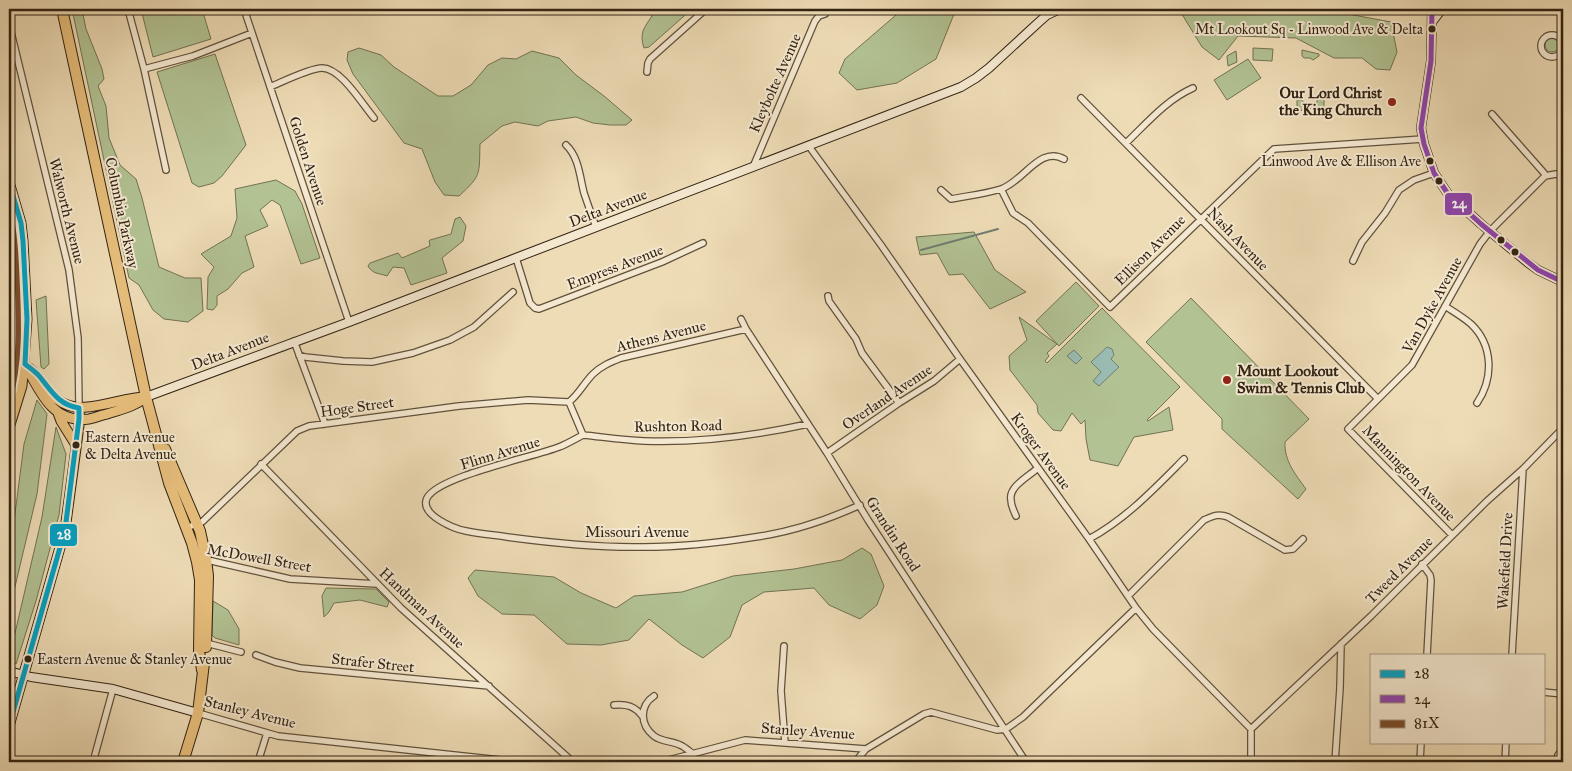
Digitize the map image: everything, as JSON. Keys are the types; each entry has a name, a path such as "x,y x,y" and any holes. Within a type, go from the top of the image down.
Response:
{"highway":[{"name":"Columbia Parkway","path":"62,9 146,397 167,473 186,528 208,576 206,643 198,714 183,762"},
{"name":"Columbia Parkway","path":"153,423 197,524 201,559 200,651 202,670"},
{"path":"167,473 182,494 192,522 197,524"}],"main road":[{"name":"Delta Avenue","path":"79,408 133,397 146,397 349,322 961,87 976,78 1047,15 1060,9"},
{"path":"1432,9 1431,62 1422,117 1423,139 1434,173 1448,194 1490,231 1532,266 1563,282"},
{"path":"1432,22 1442,9"},
{"path":"9,182 22,231 27,319 22,386 12,410 9,428"},
{"path":"9,726 63,538 79,420 79,408 69,407 57,400 39,377 25,364"},
{"path":"25,364 46,400 58,413 76,446"},
{"name":"Delta Avenue","path":"58,413 79,420 90,419 137,405 146,397"},
{"name":"Stanley Avenue","path":"9,671 31,677 113,689 198,714"}],"street":[{"path":"128,9 144,69 166,170"},
{"name":"Golden Avenue","path":"244,9 349,322"},
{"path":"647,72 650,59 706,9"},
{"name":"Kleybolte Avenue","path":"752,167 815,22 819,16 825,14"},
{"name":"Walworth Avenue","path":"9,24 69,270 78,338 79,408"},
{"path":"144,69 192,56 252,34"},
{"path":"270,87 316,68 328,68 341,76 374,118"},
{"path":"1126,143 1166,104 1193,88"},
{"name":"Nash Avenue","path":"1081,98 1378,399"},
{"path":"1492,114 1545,176 1563,175"},
{"name":"Ellison Avenue","path":"1001,189 1013,213 1028,223 1110,307 1274,148 1423,139"},
{"path":"566,145 576,163 596,227"},
{"name":"Kroger Avenue","path":"808,145 881,245 1136,608 1153,629 1252,729"},
{"path":"941,190 951,199 1001,189 1011,185 1042,158 1055,155 1064,159"},
{"path":"1353,261 1362,242 1385,214 1399,190 1414,180 1434,173"},
{"name":"Van Dyke Avenue","path":"1348,429 1412,365 1480,244 1490,231 1545,176"},
{"path":"9,231 22,231"},
{"name":"Empress Avenue","path":"516,258 530,302 535,308 543,308 662,262 703,243"},
{"path":"299,355 343,361 372,362 413,353 450,340 474,327 513,292"},
{"path":"828,296 829,301 856,339 862,353 899,403"},
{"path":"1445,306 1471,324 1479,333 1486,348 1490,365 1489,374 1485,390 1477,403"},
{"path":"9,321 27,319"},
{"name":"Grandin Road","path":"741,319 1026,762"},
{"name":"Athens Avenue","path":"570,402 602,366 621,358 746,329"},
{"path":"294,341 325,424"},
{"name":"Overland Avenue","path":"827,453 934,381 960,359"},
{"name":"Hoge Street","path":"186,528 202,522 297,431 309,426 459,406 528,400 570,402"},
{"path":"570,402 583,435"},
{"name":"Rushton Road","path":"583,435 643,441 706,440 740,437 808,424"},
{"name":"Tweed Avenue","path":"1252,729 1487,501 1523,469 1563,428"},
{"name":"Mannington Avenue","path":"1348,429 1452,535"},
{"name":"Flinn Avenue","path":"427,498 447,483 561,447 583,435"},
{"path":"1089,539 1114,525 1184,459"},
{"name":"Handman Avenue","path":"261,464 401,608 490,686 572,762"},
{"path":"1016,516 1011,501 1011,492 1038,468"},
{"name":"Wakefield Drive","path":"1512,654 1523,469"},
{"name":"Missouri Avenue","path":"427,498 426,506 428,511 448,525 465,531 528,540 608,547 677,546 756,537 806,525 860,505"},
{"path":"1128,596 1204,520 1214,515 1221,514 1228,517 1285,550 1293,549 1302,539"},
{"name":"McDowell Street","path":"201,559 290,579 377,584"},
{"path":"1422,564 1430,575 1431,580 1427,654"},
{"path":"1006,729 1023,717 1136,608"},
{"path":"206,643 241,652"},
{"path":"1335,762 1341,644"},
{"path":"784,646 781,691 785,743"},
{"name":"Strafer Street","path":"256,655 300,668 490,686"},
{"path":"93,762 113,689"},
{"path":"1544,692 1563,694"},
{"path":"642,717 644,707 654,696"},
{"path":"614,705 633,706 637,709 652,734 661,740 678,744 693,754"},
{"name":"Stanley Avenue","path":"661,762 745,740 866,749 924,714 931,712 997,730 1006,729"},
{"name":"Stanley Avenue","path":"198,714 287,738 518,762"},
{"path":"1251,762 1252,729"},
{"path":"258,762 267,733"},
{"path":"1420,762 1421,744"},
{"path":"1505,762 1506,744"},
{"path":"854,762 866,749"},
{"path":"1556,762 1558,755 1563,749"}],"green space":[{"path":"72,9 82,9 86,29 102,69 104,79 98,86 106,106 109,138 120,165 136,179 159,267 185,278 201,278 203,311 188,322 164,319 153,310 139,285 129,278"},
{"path":"141,9 202,9 211,39 153,57"},
{"path":"648,9 692,9 649,47 644,48 642,34 652,16"},
{"path":"903,9 956,9 936,59 897,83 857,90 839,73 845,59"},
{"path":"1187,9 1299,9 1348,14 1391,22 1397,52 1390,70 1376,69 1362,58 1334,58 1296,38 1238,36 1219,60 1202,47 1180,11"},
{"path":"1552,38 1557,40 1559,45 1557,50 1552,52 1547,50 1545,45 1547,40"},
{"path":"359,48 381,55 394,67 438,96 453,96 471,85 488,65 502,58 516,59 532,51 559,58 576,75 632,120 626,125 610,125 593,123 576,117 548,121 538,126 515,122 502,126 480,144 478,173 472,183 459,196 444,195 435,182 422,149 404,143 353,74 347,60 348,52"},
{"path":"1253,48 1273,49 1272,61 1253,60"},
{"path":"1302,50 1319,54 1319,56 1313,60 1304,58"},
{"path":"1236,51 1237,62 1228,66 1227,56"},
{"path":"215,54 246,145 222,176 214,183 199,187 192,183 157,72"},
{"path":"1248,59 1261,78 1227,100 1214,80"},
{"path":"1318,99 1324,99 1324,107 1297,111 1297,100 1302,100 1306,105 1316,104"},
{"path":"276,180 295,191 302,204 320,258 301,264 280,205 272,200 260,210 268,226 245,236 254,267 242,273 228,289 217,296 217,305 213,310 207,309 208,277 214,267 201,254 231,236 237,218 235,189"},
{"path":"460,217 466,226 463,241 442,258 447,273 411,285 404,268 393,267 387,276 374,272 368,266 370,263 398,253 402,258 430,246 430,240 451,234 455,219"},
{"path":"974,232 995,270 1026,292 990,309 963,274 949,275 937,253 920,255 916,237"},
{"path":"1076,282 1099,306 1059,346 1036,321"},
{"path":"46,296 49,364 44,369 41,367 36,300"},
{"name":"Mount Lookout Swim & Tennis Club","path":"1191,298 1309,419 1285,442 1286,455 1289,462 1306,489 1298,499 1222,429 1222,419 1146,342"},
{"path":"1102,308 1180,387 1147,420 1169,407 1173,430 1134,437 1118,466 1090,460 1085,420 1081,424 1072,413 1061,431 1053,430 1038,413 1037,405 1010,370 1009,356 1027,340 1019,317 1057,344 1047,353 1049,356 1045,361 1047,363"},
{"path":"37,400 47,414 37,494 9,612 9,540 13,529 24,444"},
{"path":"56,427 66,454 59,515 36,601 16,664 9,659 42,517"},
{"path":"862,548 871,554 884,586 877,605 860,619 829,605 814,588 764,592 742,605 730,637 703,658 682,645 649,619 629,640 601,645 567,644 534,615 502,614 478,596 468,578 475,570 554,577 581,593 616,608 634,596 682,592 733,576 794,569 842,560"},
{"path":"326,588 376,589 389,602 387,607 360,600 334,603 324,617 322,596"},
{"path":"213,601 228,610 239,629 239,645 215,638 212,635"}],"water":[{"path":"1107,347 1112,349 1114,355 1111,359 1119,367 1099,386 1093,381 1101,372 1091,362"},
{"path":"1074,350 1082,358 1076,364 1067,356"}],"waterway":[{"path":"921,250 998,229"}],"transit line":[{"name":"24","path":"1432,9 1431,61 1421,128 1424,144 1434,173 1448,194 1481,224 1538,270 1563,282"},
{"name":"28","path":"9,182 21,223 23,241 27,319 25,364"},
{"name":"81X","path":"9,208 16,251 19,325 16,372 9,403"},
{"name":"28","path":"9,726 65,530 79,419 79,408 61,401 38,375 25,364"}],"place":[{"name":"Mt Lookout Sq - Linwood Ave & Delta","path":"1432,29"},
{"name":"Our Lord Christ the King Church","path":"1392,102"},
{"name":"Linwood Ave & Ellison Ave","path":"1430,161"},
{"name":"Mount Lookout Swim & Tennis Club","path":"1227,380"},
{"name":"Eastern Avenue & Delta Avenue","path":"76,445"},
{"name":"Eastern Avenue & Stanley Avenue","path":"28,659"}]}
